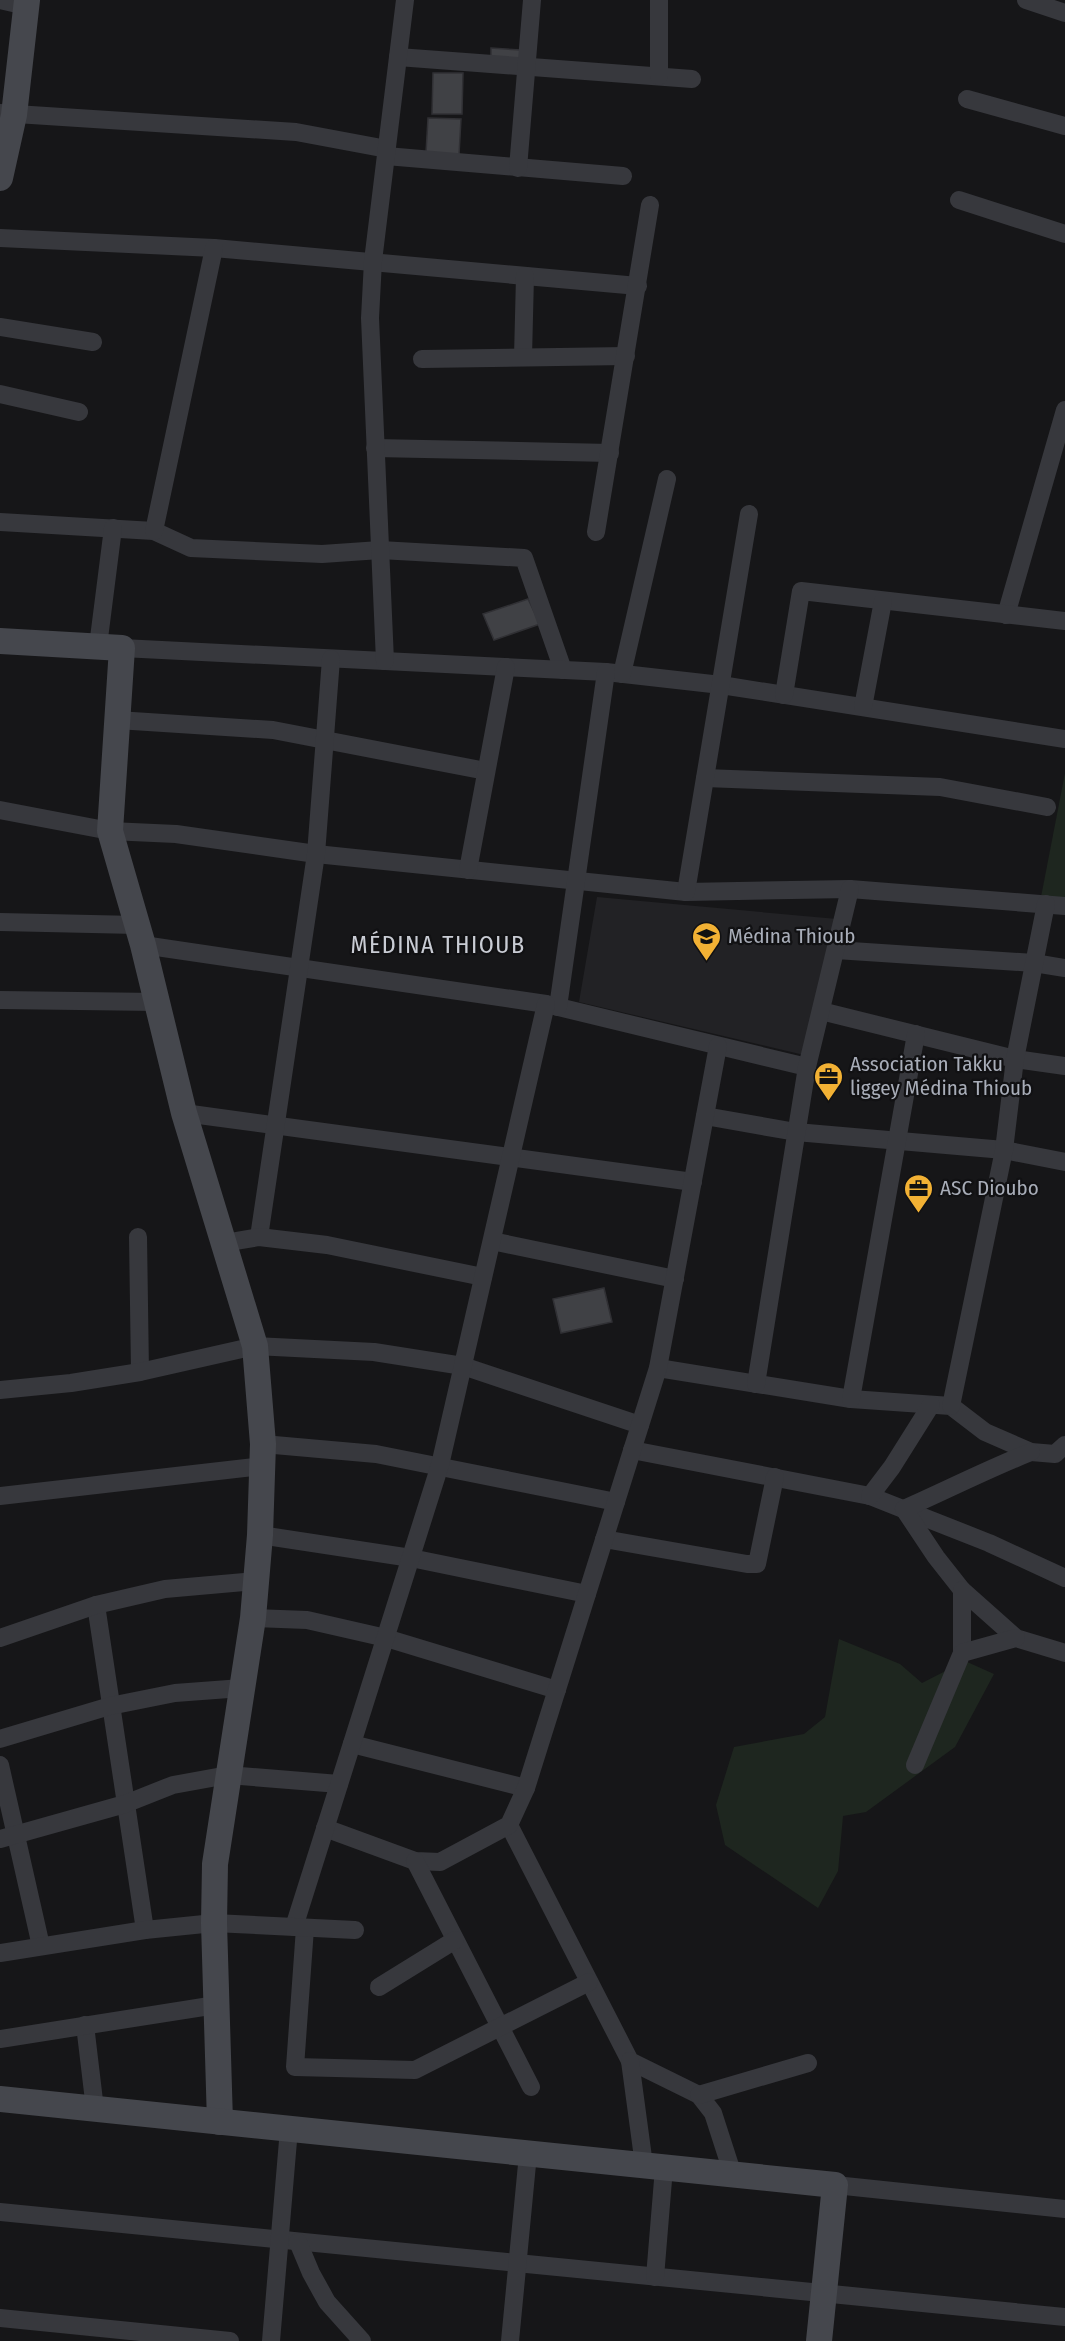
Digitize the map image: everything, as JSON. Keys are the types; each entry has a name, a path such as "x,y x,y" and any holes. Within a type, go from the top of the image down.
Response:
{"street":[{"path":"0,0 26,3 7,114 0,178"},
{"path":"385,661 369,318 373,261 405,0"},
{"path":"518,168 532,0"},
{"path":"659,0 659,76"},
{"path":"1026,0 1065,13"},
{"path":"398,57 692,79"},
{"path":"967,99 1065,126"},
{"path":"7,114 296,132 386,153 518,168 623,176"},
{"path":"959,200 1065,234"},
{"path":"596,532 650,206"},
{"path":"0,238 214,248 638,286"},
{"path":"154,531 214,248"},
{"path":"523,357 525,276"},
{"path":"0,327 93,342"},
{"path":"423,359 626,356"},
{"path":"0,394 79,412"},
{"path":"1006,615 1065,410"},
{"path":"375,448 610,453"},
{"path":"589,1982 415,2070 296,2067 300,1927 325,1828 440,1465 511,1157 552,1005 614,673 667,479"},
{"path":"686,892 749,514"},
{"path":"0,522 154,531 191,548 322,554 380,550 524,558 563,670"},
{"path":"113,528 110,647 117,720 110,831 140,935 184,1113 255,1346 263,1455 260,1535 253,1618 215,1864 214,1923 220,2122"},
{"path":"784,695 801,591 1065,621"},
{"path":"863,707 883,601"},
{"path":"0,641 614,673 721,685 1065,739"},
{"path":"260,1237 274,1125 316,854 331,659"},
{"path":"468,870 506,667"},
{"path":"117,720 273,730 486,771"},
{"path":"705,778 940,786 1047,807"},
{"path":"0,810 110,831 176,834 316,854 686,892 850,889 1065,906"},
{"path":"756,1384 807,1067 850,889"},
{"path":"951,1406 1004,1150 1015,1059 1046,904"},
{"path":"0,922 140,935 299,968 552,1005 807,1067"},
{"path":"836,950 1034,963 1065,969"},
{"path":"0,1000 157,1002"},
{"path":"821,1011 1015,1059 1065,1065"},
{"path":"851,1400 916,1034"},
{"path":"325,1828 415,1861 440,1862 508,1825 526,1788 658,1368 718,1046"},
{"path":"184,1113 693,1182"},
{"path":"705,1116 796,1132 1004,1150 1065,1162"},
{"path":"138,1237 140,1372"},
{"path":"224,1243 260,1237 327,1245 483,1277"},
{"path":"492,1241 675,1279"},
{"path":"0,1390 71,1383 140,1372 255,1346 374,1352 463,1366 640,1425"},
{"path":"658,1368 851,1400 951,1406 985,1432 1032,1452 1056,1455 1065,1444"},
{"path":"870,1496 892,1467 931,1405"},
{"path":"632,1450 870,1496 989,1543 1063,1579"},
{"path":"904,1509 976,1474 1032,1452"},
{"path":"0,1496 263,1455 376,1454 616,1502"},
{"path":"604,1539 757,1564 775,1477"},
{"path":"904,1509 936,1557 962,1590 1016,1638 1065,1653"},
{"path":"260,1535 411,1558 587,1594"},
{"path":"0,1638 96,1605 165,1589 256,1581"},
{"path":"915,1765 962,1653 962,1590"},
{"path":"96,1605 145,1930"},
{"path":"253,1618 308,1620 386,1638 557,1690"},
{"path":"962,1653 1016,1638"},
{"path":"0,1738 110,1706 175,1693 242,1688"},
{"path":"352,1744 526,1788"},
{"path":"0,1765 8,1837 41,1946"},
{"path":"8,1837 125,1804 173,1785 228,1775 339,1784"},
{"path":"508,1825 630,2061 654,2167 656,2277"},
{"path":"415,1861 531,2087"},
{"path":"0,1953 145,1930 214,1923 355,1930"},
{"path":"379,1987 455,1940"},
{"path":"0,2039 216,2005"},
{"path":"85,2025 95,2109"},
{"path":"630,2061 699,2094 713,2113 733,2175"},
{"path":"699,2094 808,2063"},
{"path":"0,2100 1065,2209"},
{"path":"271,2341 289,2129"},
{"path":"510,2341 528,2154"},
{"path":"819,2341 835,2185"},
{"path":"0,2212 1065,2317"},
{"path":"298,2242 327,2302 362,2341"},
{"path":"0,2318 230,2341"}],"shaded area":[{"path":"1065,773 1065,898 1041,897"},
{"name":"Médina Thioub","path":"597,897 837,919 804,1055 579,1002"},
{"path":"839,1639 900,1664 922,1683 965,1661 994,1674 955,1747 866,1812 843,1816 838,1871 818,1908 725,1845 716,1805 734,1747 804,1734 825,1717"}],"building":[{"path":"491,48 521,50 521,63 491,61"},
{"path":"433,73 463,73 462,114 432,114"},
{"path":"428,118 461,119 459,155 426,153"},
{"path":"528,599 540,624 494,640 483,614"},
{"path":"604,1288 612,1322 561,1333 553,1299"}],"place":[{"name":"Médina Thioub","path":"707,962"},
{"name":"Association Takku liggey Médina Thioub","path":"829,1102"},
{"name":"ASC Dioubo","path":"919,1214"}],"district":[{"name":"MÉDINA THIOUB","path":"438,945"}]}
